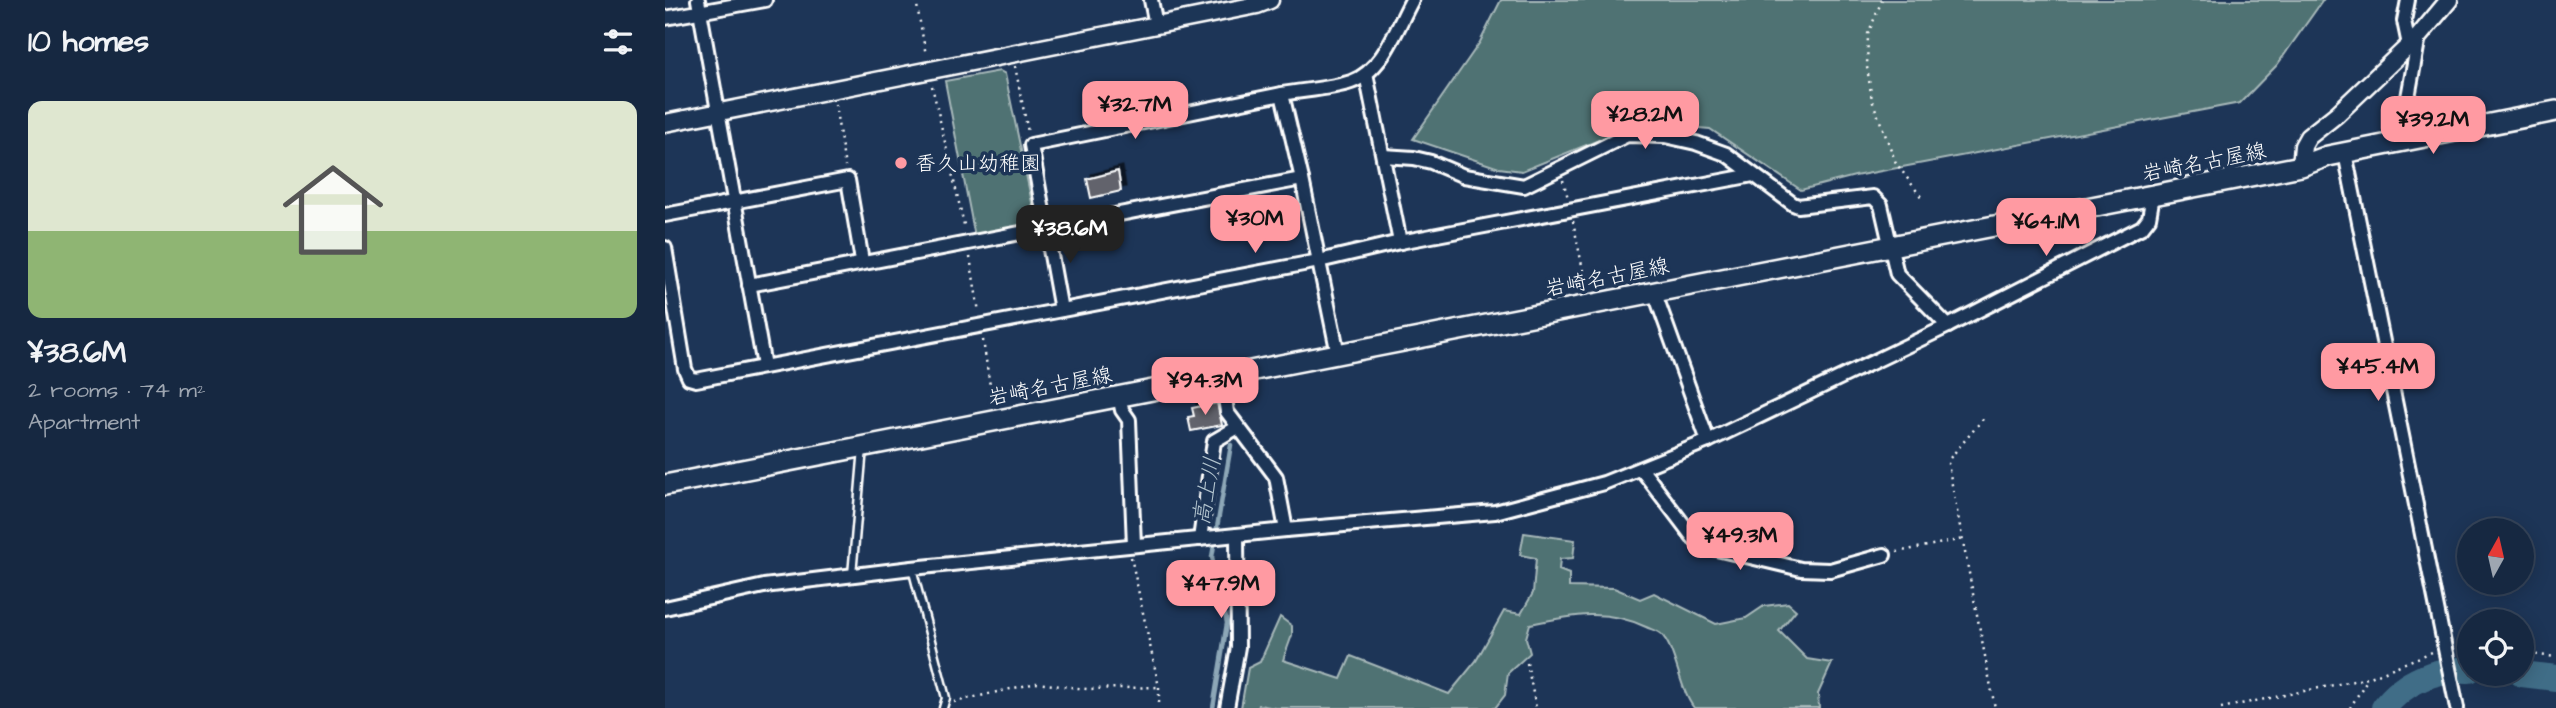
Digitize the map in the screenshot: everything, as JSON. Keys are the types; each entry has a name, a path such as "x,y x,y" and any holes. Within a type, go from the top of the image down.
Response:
{"main road":[{"name":"岩崎名古屋線","path":"665,485 2301,166 2345,153 2556,111"}],"street":[{"path":"665,18 699,6 765,0"},
{"path":"1151,0 1156,25"},
{"path":"665,123 1013,55 1257,5 1270,0"},
{"path":"1061,310 1031,145 1352,82 1366,74 1381,57 1412,0"},
{"path":"2400,142 2414,40 2404,21 2408,0"},
{"path":"2301,166 2303,146 2308,137 2414,40 2449,0"},
{"path":"699,6 764,366"},
{"path":"1366,74 1400,242"},
{"path":"1282,94 1303,179 1338,354"},
{"path":"1383,156 1414,158 1464,176 1524,186 1627,135 1643,134 1696,143 1726,154 1798,206 1873,197 1881,205 1897,274 1948,326"},
{"path":"2345,153 2456,708"},
{"path":"665,248 685,369 689,378 696,380 1753,175"},
{"path":"749,285 862,261 1303,179"},
{"path":"665,215 848,180 862,261"},
{"path":"665,608 764,586 912,568 1495,512 1604,483 1642,470 1708,441 1948,326 2142,228 2149,218 2153,195"},
{"path":"1654,291 1708,441"},
{"path":"1222,376 1227,412 1276,477 1286,530"},
{"path":"1119,396 1122,410 1129,420 1131,546"},
{"path":"1210,538 1214,441 1238,427"},
{"path":"1642,470 1693,537 1704,546 1801,569 1830,570 1884,555"},
{"path":"1227,708 1238,647 1237,535"}],"lane":[{"path":"852,575 863,446"},
{"path":"912,568 946,698 944,706"}],"path":[{"path":"916,0 967,242 996,420"},
{"path":"1882,0 1868,34 1867,68 1872,100 1896,163 1922,198"},
{"path":"1013,55 1031,145"},
{"path":"832,90 848,180"},
{"path":"1559,167 1590,303"},
{"path":"1983,419 1950,458 1948,464 1995,708"},
{"path":"1884,555 1963,539"},
{"path":"1131,546 1159,687 1159,708"},
{"path":"2221,708 2368,678 2444,648"},
{"path":"2534,654 2556,657"},
{"path":"1527,663 1536,708"},
{"path":"2350,708 2368,678"},
{"path":"944,706 976,695 1036,683 1087,689 1159,687"}],"green space":[{"path":"1501,0 2323,0 2277,65 2240,103 1855,176 1801,190 1710,129 1641,123 1522,171 1499,168 1413,139 1480,42"},
{"path":"1000,71 1005,74 1035,217 1034,222 975,237 945,81"},
{"path":"1524,533 1575,540 1573,558 1560,559 1559,570 1569,574 1569,587 1614,588 1640,599 1654,593 1716,624 1746,618 1764,606 1788,603 1796,610 1779,631 1807,659 1832,663 1818,694 1819,708 1694,708 1666,640 1661,634 1617,617 1589,615 1530,624 1526,638 1530,653 1508,673 1505,695 1495,708 1275,708 1259,705 1258,708 1241,708 1248,668 1260,662 1280,617 1292,626 1292,635 1283,660 1341,679 1351,656 1449,694 1476,661 1504,611 1521,614 1533,593 1536,558 1520,555"}],"building":[{"path":"1118,171 1121,191 1091,198 1087,179"},
{"path":"1217,403 1222,425 1191,431 1188,417 1194,416 1192,408"}],"waterway":[{"name":"高上川","path":"1213,708 1227,623 1212,557 1231,445"},
{"path":"2384,708 2401,690 2422,678 2457,670"},
{"path":"2534,675 2556,678"}],"place":[{"name":"香久山幼稚園","path":"901,163"}]}
